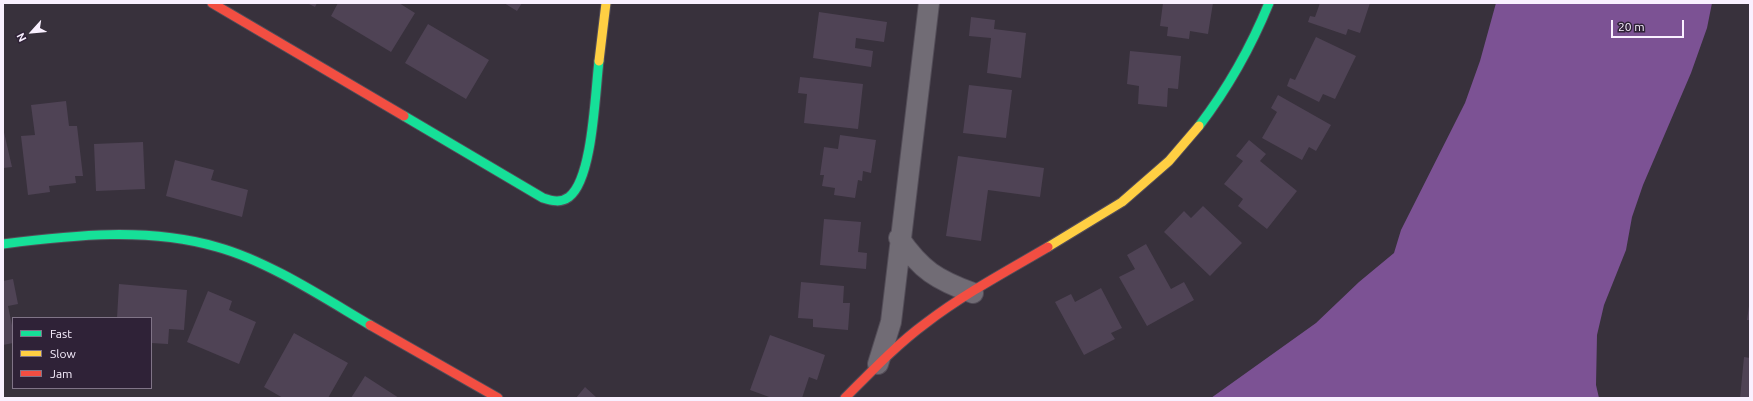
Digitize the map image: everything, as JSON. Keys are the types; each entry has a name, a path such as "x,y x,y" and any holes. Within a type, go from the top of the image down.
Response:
{"street":[{"path":"212,3 543,198 557,201 565,199 575,191 582,179 587,164 606,3"},
{"path":"878,364 891,322 897,274 899,238 929,3"},
{"path":"845,398 878,364 938,314 1122,202 1172,158 1213,109 1235,73 1260,26 1269,3"},
{"path":"3,244 43,239 128,235 185,239 218,247 244,257 292,280 498,398"},
{"path":"899,238 912,256 927,271 947,284 973,293"}],"shaded area":[{"path":"1496,3 1712,3 1707,28 1691,73 1643,185 1632,217 1626,250 1604,305 1597,335 1596,385 1599,398 1211,398 1316,323 1359,282 1394,253 1401,230 1465,103 1480,61"}],"building":[{"path":"307,3 317,3 315,7"},
{"path":"338,3 399,3 415,13 391,52 331,16"},
{"path":"504,3 522,3 517,11"},
{"path":"1163,3 1213,3 1208,34 1190,31 1189,39 1167,36 1168,27 1160,26"},
{"path":"1320,3 1370,3 1360,33 1348,29 1346,35 1308,22 1310,16 1315,17"},
{"path":"819,12 887,22 884,42 856,38 855,48 873,51 871,67 813,58"},
{"path":"971,17 995,20 994,29 1026,33 1021,78 987,73 991,38 969,36"},
{"path":"428,24 489,60 466,99 405,63"},
{"path":"1316,37 1356,56 1335,99 1323,94 1319,102 1287,86 1290,78 1295,80"},
{"path":"1130,51 1181,56 1178,89 1168,88 1167,107 1138,104 1139,86 1127,84"},
{"path":"800,77 863,84 858,129 804,123 807,94 798,93"},
{"path":"969,85 1012,90 1006,138 963,133"},
{"path":"1278,95 1331,125 1316,151 1309,147 1302,160 1262,138 1277,112 1271,108"},
{"path":"66,101 69,126 77,126 83,176 75,176 76,183 49,186 50,192 28,195 21,136 35,135 31,105"},
{"path":"3,128 12,167 3,168"},
{"path":"840,135 876,140 871,173 863,171 862,181 858,180 855,198 834,195 835,188 822,186 824,175 820,175 824,147 838,149"},
{"path":"1249,140 1266,154 1260,161 1297,191 1267,229 1238,206 1243,199 1224,184 1243,161 1236,156"},
{"path":"143,142 145,189 96,191 94,144"},
{"path":"958,156 1044,168 1040,197 988,190 981,241 946,236"},
{"path":"175,160 214,170 211,180 248,190 242,217 166,196"},
{"path":"1203,206 1242,243 1210,276 1164,232 1184,211 1191,218"},
{"path":"824,219 861,222 858,252 867,253 866,269 820,265"},
{"path":"1146,244 1171,289 1184,282 1194,300 1147,326 1119,277 1135,269 1127,255"},
{"path":"13,279 18,304 8,306 12,325 12,343 3,345 3,281"},
{"path":"801,282 844,286 843,303 850,303 848,330 813,327 813,319 798,318"},
{"path":"119,284 187,290 184,330 169,329 168,344 152,343 152,317 117,317"},
{"path":"1101,288 1122,328 1111,333 1115,339 1084,355 1055,302 1071,294 1075,302"},
{"path":"208,291 232,301 229,310 256,322 239,364 187,342"},
{"path":"1749,306 1750,320 1747,320"},
{"path":"294,333 348,363 328,398 283,398 264,387"},
{"path":"770,335 825,355 817,380 809,377 802,398 772,398 750,390"},
{"path":"1744,357 1750,358 1750,398 1740,398"},
{"path":"365,376 399,398 351,398"},
{"path":"585,387 597,398 576,398"}],"traffic: fast":[{"path":"1199,126 1220,97 1238,67 1255,35 1269,3"},
{"path":"404,116 543,198 553,201 560,201 569,197 577,187 583,173 592,134 599,61"},
{"path":"3,244 56,238 110,235 137,235 191,241 217,247 256,261 315,292 370,325"}],"traffic: slow":[{"path":"599,61 606,3"},
{"path":"1048,247 1122,202 1169,161 1199,126"}],"traffic: jam":[{"path":"212,3 404,116"},
{"path":"845,398 894,350 915,331 940,312 1048,247"},
{"path":"370,325 498,398"}]}
